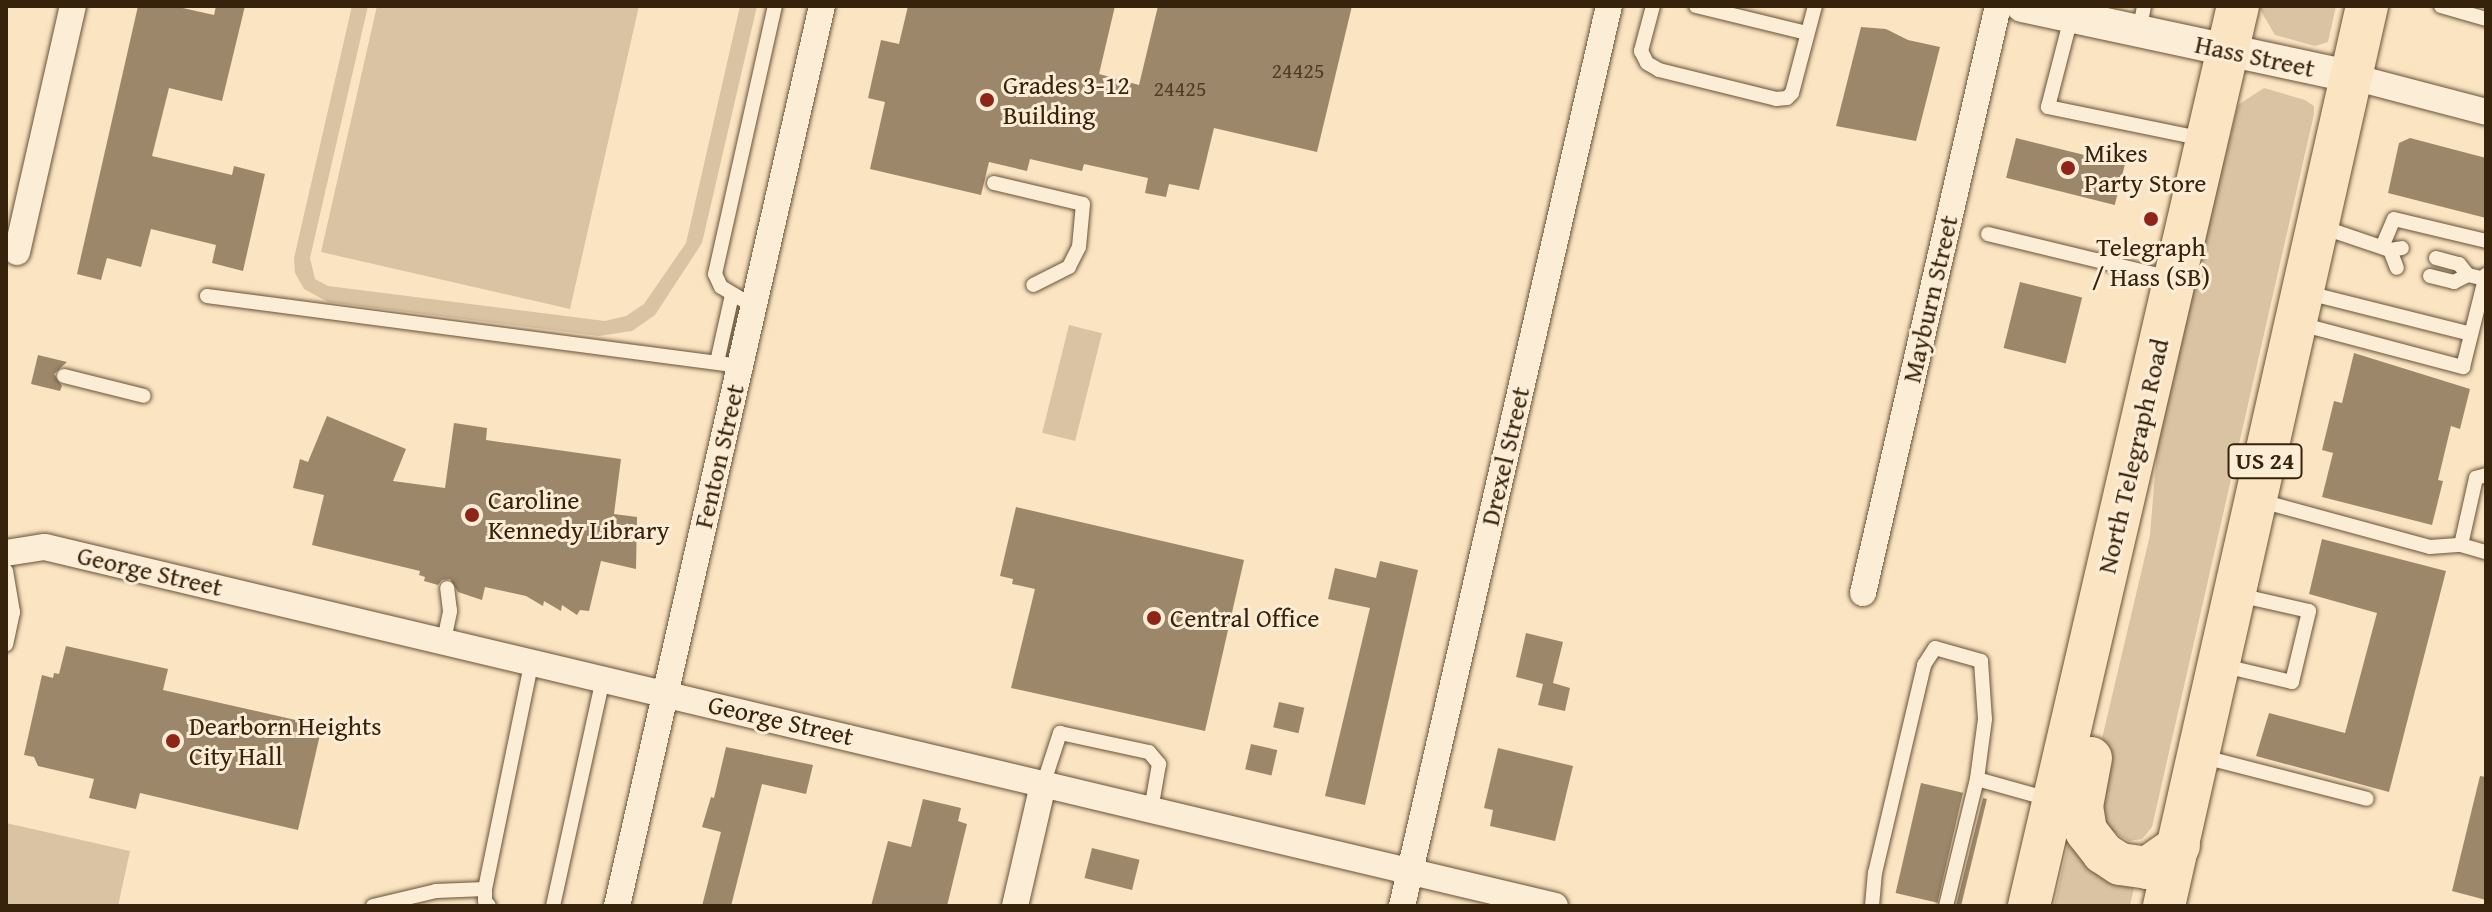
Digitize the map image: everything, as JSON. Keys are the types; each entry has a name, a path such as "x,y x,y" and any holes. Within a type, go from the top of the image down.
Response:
{"main road":[{"name":"North Telegraph Road","path":"2068,804 2128,580 2124,496 2238,6"},
{"name":"US 24","path":"2164,906 2237,595 2367,6"},
{"path":"2068,804 2103,853 2120,864 2147,868 2179,846"},
{"path":"2029,906 2068,804"}],"street":[{"path":"17,252 73,6"},
{"name":"Fenton Street","path":"617,906 666,692 728,364 822,6"},
{"name":"Drexel Street","path":"1402,906 1609,6"},
{"name":"Mayburn Street","path":"1863,593 1998,6"},
{"name":"Hass Street","path":"2022,6 2141,19 2227,51 2353,77 2486,112"},
{"name":"George Street","path":"6,553 45,547 666,692 1555,906"},
{"path":"1015,906 1043,785"}],"lane":[{"path":"743,300 721,287 715,274 775,6"},
{"path":"1653,6 1641,51 1647,63 1659,70 1776,99 1787,98 1792,93 1815,6"},
{"path":"1696,6 1807,33"},
{"path":"2441,6 2486,19"},
{"path":"2073,11 2048,107 2206,139"},
{"path":"994,183 1083,204 1079,247 1069,267 1033,285"},
{"path":"2397,268 2392,248 2394,219 2486,241"},
{"path":"2319,226 2392,248"},
{"path":"1988,234 2174,279"},
{"path":"2436,258 2459,264 2468,275"},
{"path":"2300,308 2463,367 2485,277 2468,275 2454,282 2430,276"},
{"path":"207,296 728,364"},
{"path":"2300,308 2471,334"},
{"path":"64,376 144,396"},
{"path":"2461,545 2476,478 2486,475"},
{"path":"2257,500 2430,547 2461,545 2486,552"},
{"path":"6,571 13,612 6,644"},
{"path":"444,640 450,611 447,588"},
{"path":"2220,665 2292,682 2309,611 2237,595"},
{"path":"1872,906 1875,873 1920,679 1924,665 1935,648 1981,661 1985,719 1977,779 1946,906"},
{"path":"489,906 485,901 485,889 532,661"},
{"path":"553,906 603,678"},
{"path":"1043,785 1060,733 1149,752 1159,764 1151,810"},
{"path":"2200,756 2367,799"},
{"path":"1977,779 2068,804"},
{"path":"373,906 436,891 485,889"}],"shaded area":[{"path":"352,6 368,6 310,258 315,279 328,286 605,321 626,316 644,304 686,243 740,6 757,6 702,243 655,315 632,331 599,336 328,302 304,289 295,273 294,258"},
{"path":"377,6 639,6 570,309 321,252"},
{"path":"2258,6 2336,6 2328,42 2315,46 2275,35"},
{"path":"2264,88 2305,100 2314,106 2314,114 2152,827 2142,839 2129,841 2102,825 2092,781 2150,535 2159,425 2238,105"},
{"path":"1069,325 1102,333 1075,441 1042,433"},
{"path":"6,823 130,851 118,906 6,906"},
{"path":"2068,845 2096,871 2135,883 2130,906 2054,906"}],"building":[{"path":"138,6 174,6 214,15 216,6 245,6 222,101 169,88 152,156 232,175 234,166 265,174 243,271 212,263 216,245 151,229 141,267 107,258 101,280 77,274"},
{"path":"908,6 1115,6 1099,74 1139,85 1158,6 1352,6 1317,152 1214,128 1199,190 1169,184 1166,197 1145,193 1148,178 1084,164 1082,171 1030,159 1027,171 989,162 981,195 870,169 885,102 868,98 881,40 899,44"},
{"path":"1861,27 1886,29 1908,40 1940,47 1916,141 1836,126"},
{"path":"2016,138 2125,165 2115,205 2006,178"},
{"path":"2410,138 2486,158 2486,218 2388,193 2399,143"},
{"path":"2020,282 2082,297 2066,363 2004,348"},
{"path":"2354,353 2470,389 2460,429 2451,426 2438,480 2443,481 2432,525 2322,497 2333,453 2322,450 2334,401 2342,403"},
{"path":"38,355 67,362 54,374 62,386 60,391 31,384"},
{"name":"Caroline Kennedy Library","path":"327,416 406,449 393,481 445,488 454,423 487,428 486,440 621,459 614,514 637,517 636,569 601,561 589,611 580,610 577,615 562,605 561,611 544,601 543,606 526,596 485,587 482,600 458,592 450,579 442,580 438,585 424,581 425,577 419,575 420,571 312,545 324,495 293,488 300,459 308,462"},
{"name":"Central Office","path":"1016,507 1244,560 1205,731 1011,688 1035,589 1012,584 1013,579 1000,576"},
{"path":"2322,539 2446,571 2389,792 2256,756 2269,713 2345,733 2377,613 2309,594"},
{"path":"1380,561 1418,570 1365,805 1325,796 1370,608 1328,599 1335,568 1376,578"},
{"path":"1526,633 1563,642 1553,683 1570,688 1565,711 1538,705 1543,684 1516,677"},
{"name":"Dearborn Heights City Hall","path":"66,646 168,669 163,690 322,726 298,830 140,793 136,809 89,798 94,779 38,766 34,757 24,755 42,675 53,678 54,673 59,674"},
{"path":"1279,702 1304,708 1298,733 1273,727"},
{"path":"1251,744 1277,750 1271,775 1245,769"},
{"path":"726,747 813,765 806,794 762,784 731,906 702,906 721,832 702,827 711,797 714,798"},
{"path":"1498,748 1573,766 1555,841 1490,826 1493,810 1484,808"},
{"path":"2480,776 2486,777 2486,900 2452,891"},
{"path":"1921,783 1963,793 1937,903 1896,893"},
{"path":"1983,798 1987,799 1961,906 1956,906"},
{"path":"923,799 961,808 958,821 967,824 947,906 871,906 888,841 911,847"},
{"path":"1092,848 1140,860 1132,890 1085,878"}],"place":[{"name":"Grades 3-12 Building","path":"987,100"},
{"name":"Mikes Party Store","path":"2068,168"},
{"name":"Telegraph / Hass (SB)","path":"2151,219"},
{"name":"Caroline Kennedy Library","path":"472,515"},
{"name":"Central Office","path":"1154,618"},
{"name":"Dearborn Heights City Hall","path":"173,741"}]}
